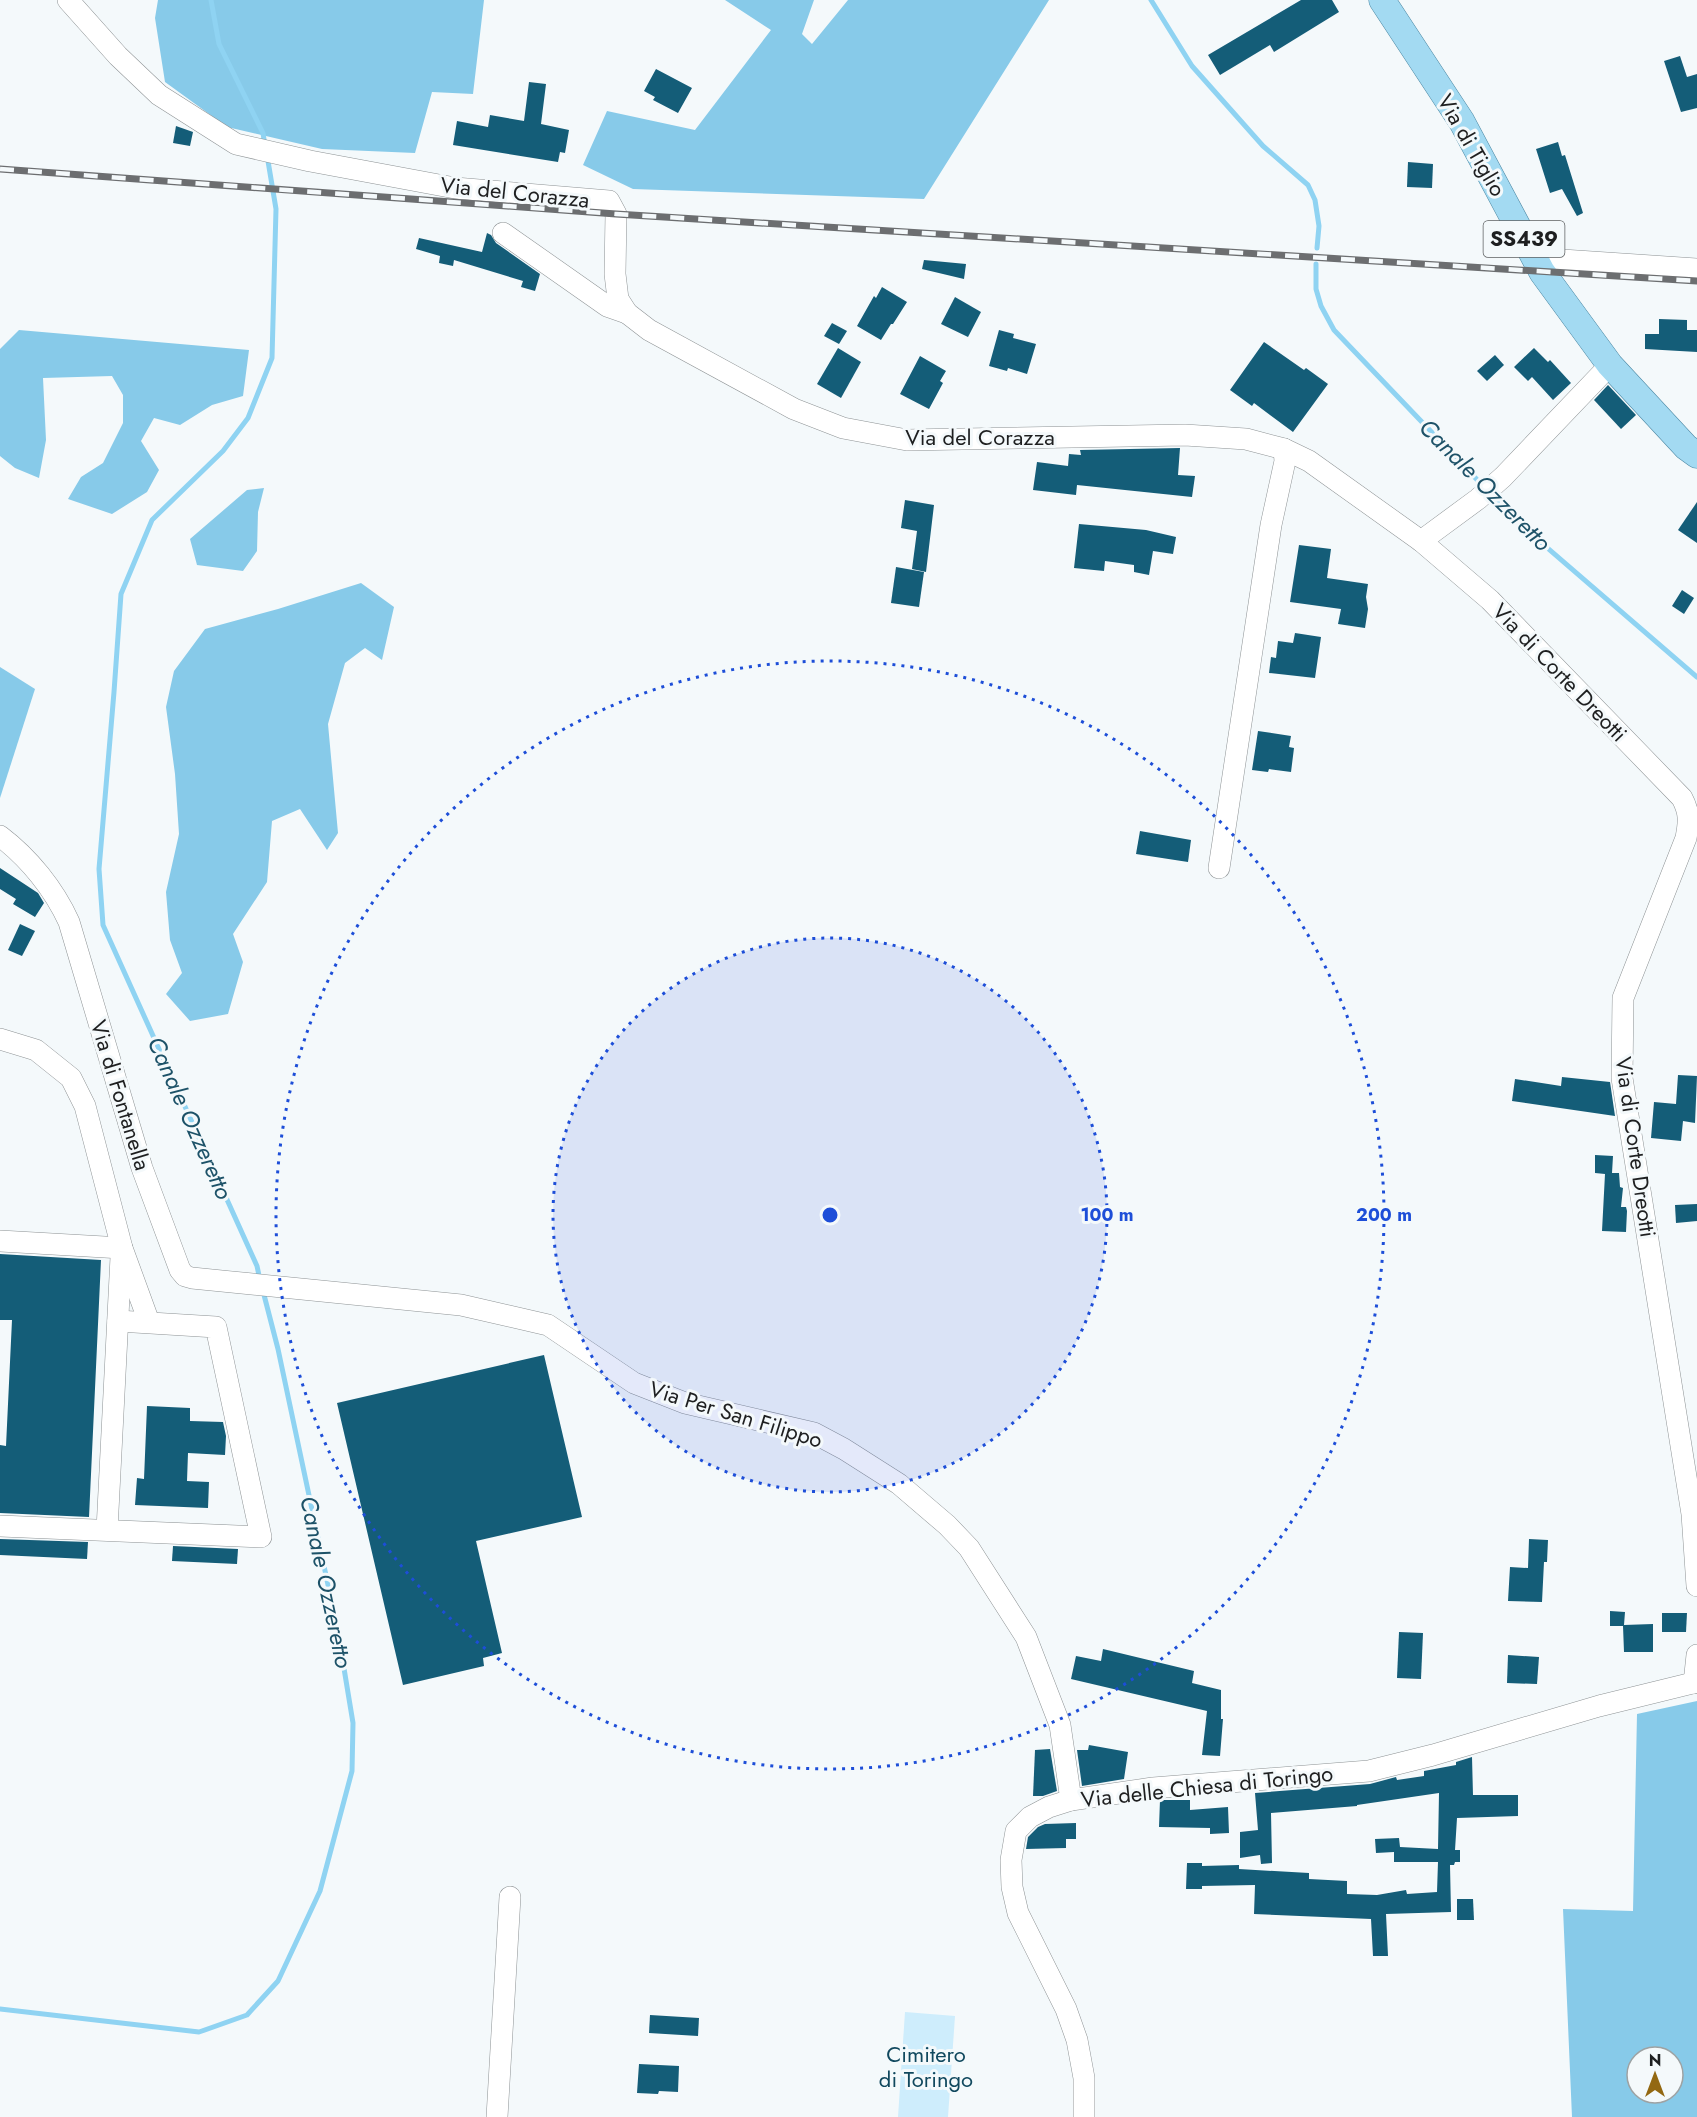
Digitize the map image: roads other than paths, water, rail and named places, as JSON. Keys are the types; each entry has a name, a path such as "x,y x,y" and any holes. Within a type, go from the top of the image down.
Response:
{"main road":[{"name":"Via di Tiglio","path":"1382,0 1462,122 1536,261 1610,365 1686,447 1697,455"}],"street":[{"name":"Via del Corazza","path":"68,0 118,56 159,95 236,144 310,161 455,188 609,201 616,214 615,274 618,299 627,313 649,330 794,409 843,428 907,440 1185,435 1246,439 1284,449 1309,461 1421,541"},
{"path":"503,233 607,306 627,313"},
{"path":"1536,261 1697,268"},
{"path":"1421,541 1478,500 1503,477 1610,365"},
{"path":"1219,868 1271,525 1285,461 1284,449"},
{"name":"Via di Corte Dreotti","path":"1421,541 1490,600 1682,798 1689,811 1690,821 1686,838 1623,998 1622,1078 1692,1514 1697,1586"},
{"name":"Via di Fontanella","path":"0,836 11,844 39,874 62,906 69,922 142,1168 180,1270 185,1276 192,1278 240,1285 284,1287"},
{"path":"0,1039 36,1050 71,1078 85,1106 122,1248 149,1322"},
{"path":"0,1241 122,1248"},
{"path":"107,1530 122,1248"},
{"name":"Via Per San Filippo","path":"284,1287 462,1305 548,1325 634,1383 685,1403 814,1433 899,1484 947,1525 969,1548 1026,1637 1060,1725 1071,1800"},
{"path":"0,1526 261,1537 216,1327 118,1320"},
{"path":"1696,1682 1697,1655"},
{"name":"Via delle Chiesa di Toringo","path":"1084,2117 1084,2078 1077,2040 1066,2009 1018,1913 1012,1887 1011,1860 1016,1831 1030,1817 1049,1807 1071,1800 1153,1788 1369,1771 1433,1755 1599,1706 1696,1682"},
{"path":"497,2117 510,1897"}],"waterway":[{"name":"Canale Ozzeretto","path":"211,0 219,44 263,133 265,146"},
{"name":"Canale Ozzeretto","path":"1151,0 1192,66 1263,146 1308,185 1315,200 1319,226 1317,248"},
{"name":"Canale Ozzeretto","path":"260,1280 257,1266 103,925 99,869 121,594 152,520 223,451 248,418 272,358 276,209 267,155"},
{"name":"Canale Ozzeretto","path":"1316,264 1316,289 1321,306 1334,330 1485,488"},
{"name":"Canale Ozzeretto","path":"1492,495 1515,520 1697,677"},
{"name":"Canale Ozzeretto","path":"0,2009 199,2032 247,2015 278,1981 320,1891 352,1771 353,1723 338,1632 278,1349 263,1291"}],"railway":[{"path":"0,169 616,214 1697,281"}],"park label":[{"name":"Cimitero di Toringo","path":"926,2066"}]}
